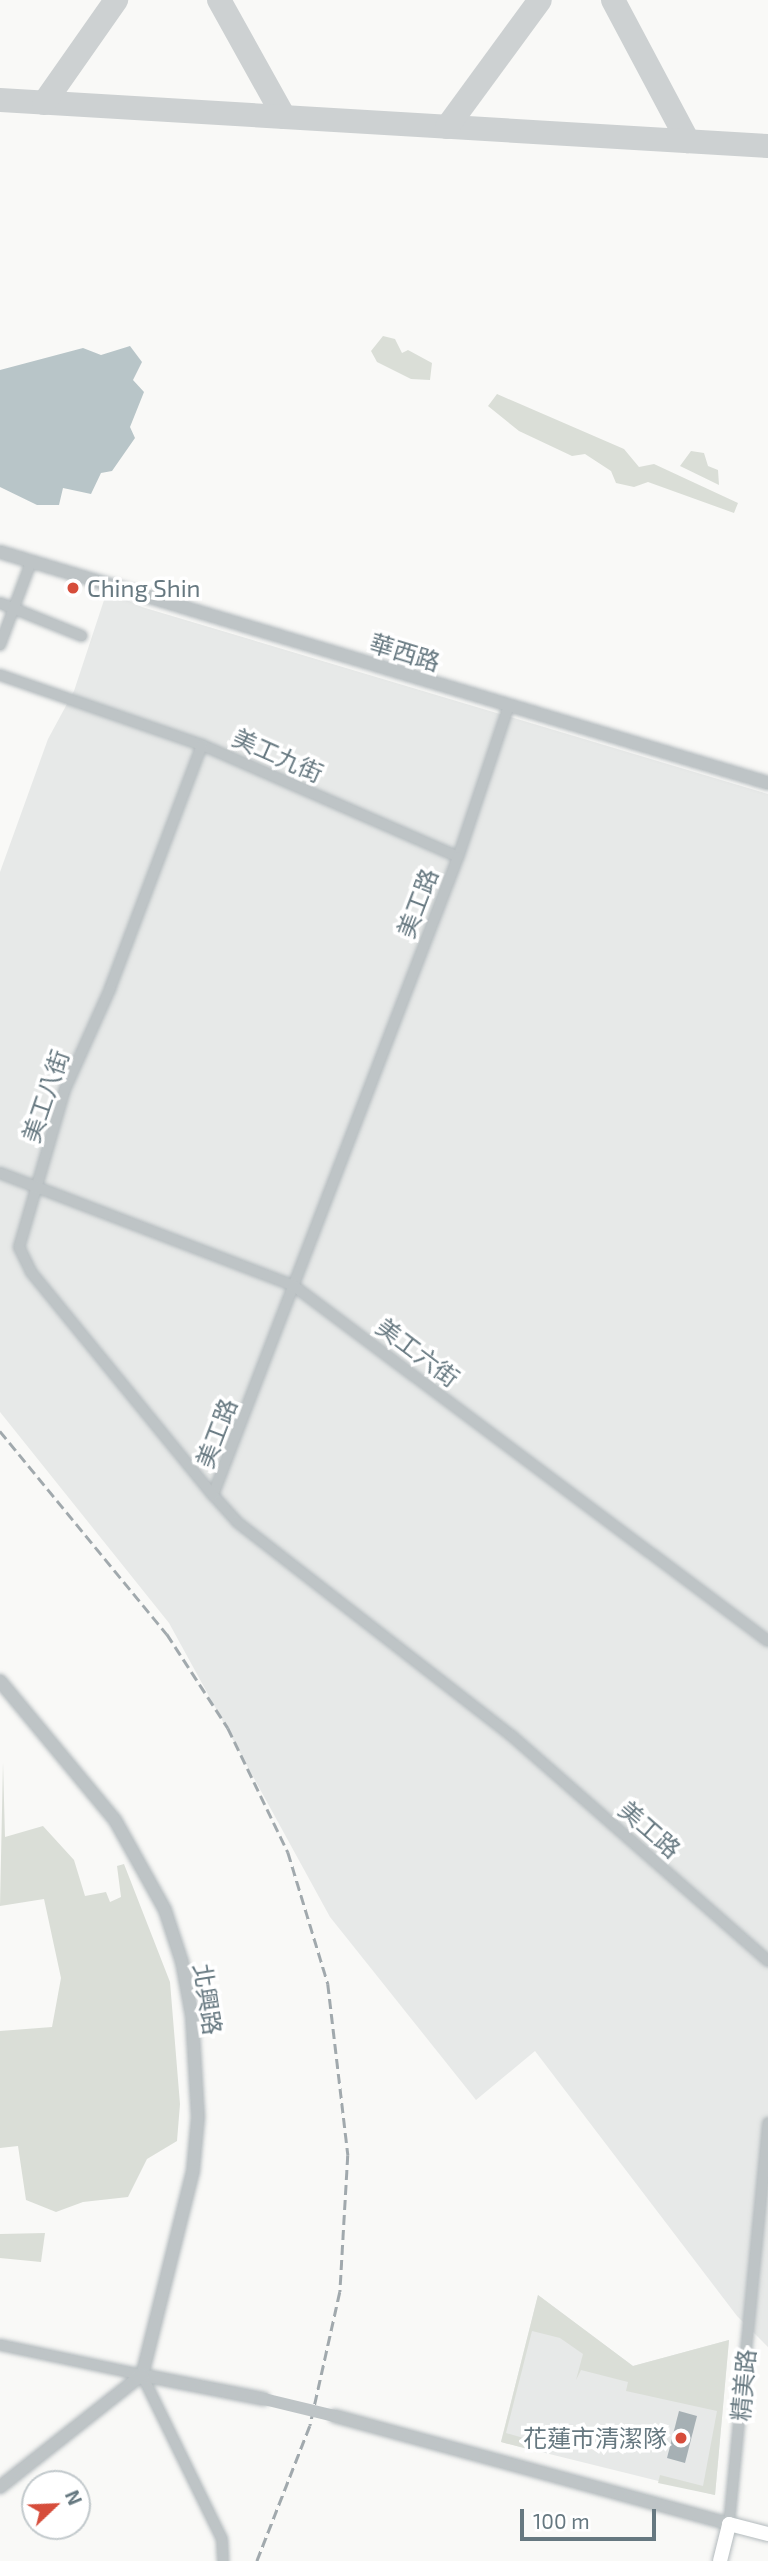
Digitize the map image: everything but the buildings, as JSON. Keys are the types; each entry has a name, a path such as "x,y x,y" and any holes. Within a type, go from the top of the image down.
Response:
{"main road":[{"path":"729,2524 768,2534"},
{"name":"精美路","path":"720,2561 729,2524"}],"street":[{"name":"華西路","path":"0,552 768,783"},
{"path":"0,645 31,562"},
{"path":"0,603 82,636"},
{"name":"美工九街","path":"0,675 202,745 458,857"},
{"name":"美工路","path":"509,705 458,857 213,1496 237,1522 512,1736 768,1961"},
{"name":"美工八街","path":"202,745 110,989 65,1089 19,1247 31,1272 213,1496"},
{"name":"美工六街","path":"0,1173 294,1286 768,1642"},
{"name":"北興路","path":"0,1681 115,1820 165,1910 182,1962 192,2016 197,2130 193,2171 142,2375"},
{"name":"精美路","path":"729,2524 768,2123"},
{"path":"755,2256 768,2260"},
{"path":"0,2346 264,2399 335,2416 729,2524"},
{"path":"0,2487 142,2375"},
{"path":"142,2375 222,2539 223,2561"}],"shaded area":[{"path":"383,336 395,339 402,353 408,350 432,363 430,380 411,379 377,362 371,351"},
{"path":"130,346 142,362 133,380 144,392 130,427 135,438 112,471 101,473 91,494 63,488 59,505 37,505 0,487 0,370 83,348 101,355"},
{"path":"497,394 624,449 639,467 654,464 738,503 734,513 648,482 634,487 616,483 611,471 585,454 572,456 519,431 488,406"},
{"path":"691,451 704,453 708,466 718,470 719,485 680,466"},
{"path":"107,591 142,607 768,794 768,2347 737,2316 535,2051 476,2100 330,1917 169,1623 0,1412 0,872 48,739 74,691"},
{"path":"3,1762 5,1837 43,1826 74,1860 85,1896 106,1892 110,1902 121,1897 117,1866 124,1864 170,1982 180,2104 177,2141 147,2159 128,2197 83,2202 56,2212 26,2200 18,2146 0,2148 0,2031 52,2027 61,1978 44,1899 0,1906"},
{"path":"45,2233 41,2262 0,2258 0,2234"},
{"path":"538,2295 633,2366 729,2340 715,2495 501,2442"},
{"path":"538,2295 633,2366 729,2340 715,2495 658,2483 660,2475 703,2486 717,2411 626,2391 628,2382 581,2370 576,2380 583,2354 560,2338 532,2331 506,2433 537,2442 535,2451 501,2442"}],"taxiway":[{"path":"44,103 116,0"},
{"path":"219,0 284,117"},
{"path":"447,127 540,0"},
{"path":"613,0 688,141"},
{"path":"0,100 768,146"}],"railway":[{"path":"0,1431 167,1634 228,1728 288,1852 328,1984 348,2155 340,2292 310,2426 257,2561"}],"place":[{"name":"Ching Shin","path":"73,588"},
{"name":"花蓮市清潔隊","path":"681,2438"}]}
